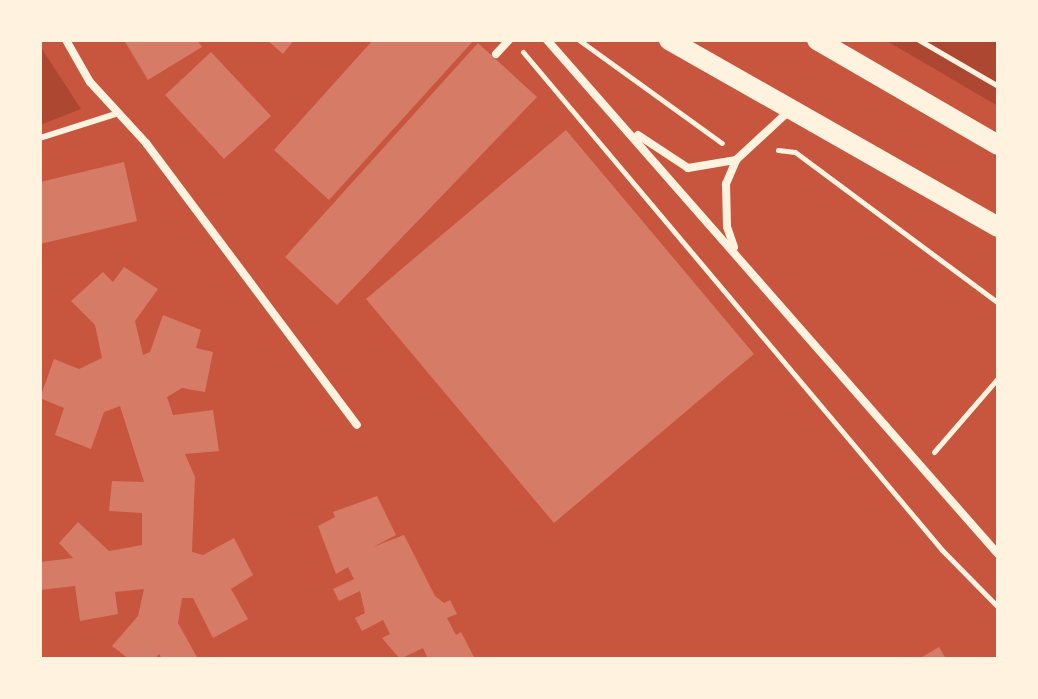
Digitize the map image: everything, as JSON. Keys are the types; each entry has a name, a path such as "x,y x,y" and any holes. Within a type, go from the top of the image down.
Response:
{"main road":[{"path":"669,40 998,227"},
{"path":"817,40 998,145"}],"street":[{"path":"66,40 90,82 119,113 357,425"},
{"path":"496,54 511,40"},
{"path":"547,40 628,127 998,554"},
{"path":"735,252 725,202 738,158 791,109"},
{"path":"628,127 688,168 738,158"}],"lane":[{"path":"40,138 119,113"}],"path":[{"path":"511,40 942,550 998,607"},
{"path":"579,40 751,165 770,149 795,152 998,303"},
{"path":"919,40 998,86"},
{"path":"938,462 933,449 998,378"}],"shaded area":[{"path":"885,40 998,40 998,106"},
{"path":"40,46 81,109 40,125"}],"building":[{"path":"124,40 197,40 202,47 148,80"},
{"path":"267,40 294,40 283,54"},
{"path":"373,40 474,40 329,200 274,150"},
{"path":"478,43 537,97 337,305 285,257"},
{"path":"211,52 271,116 224,159 165,95"},
{"path":"566,130 754,354 554,523 366,299"},
{"path":"124,162 137,221 40,244 40,182"},
{"path":"124,267 158,289 135,321 143,355 150,352 163,315 201,330 196,348 213,352 205,392 182,388 167,397 173,415 213,410 219,451 185,454 195,477 192,552 203,555 234,538 253,575 231,589 248,619 213,638 193,598 182,598 178,623 198,659 162,659 159,654 155,659 129,659 112,646 138,616 144,589 115,592 118,614 80,621 75,586 40,590 40,562 73,558 59,543 78,522 109,551 142,545 142,513 109,511 112,481 144,482 120,406 104,412 91,449 55,435 64,408 40,398 54,359 79,369 102,358 95,325 71,301 103,272 113,282"},
{"path":"377,496 396,535 373,547 404,535 435,596 444,603 450,600 457,614 447,618 456,635 461,632 475,659 428,659 423,648 400,659 382,638 390,634 383,620 362,631 355,618 365,613 360,591 339,601 333,589 354,579 348,567 336,574 318,526 335,517 333,512"},
{"path":"939,647 946,659 919,659"}]}
